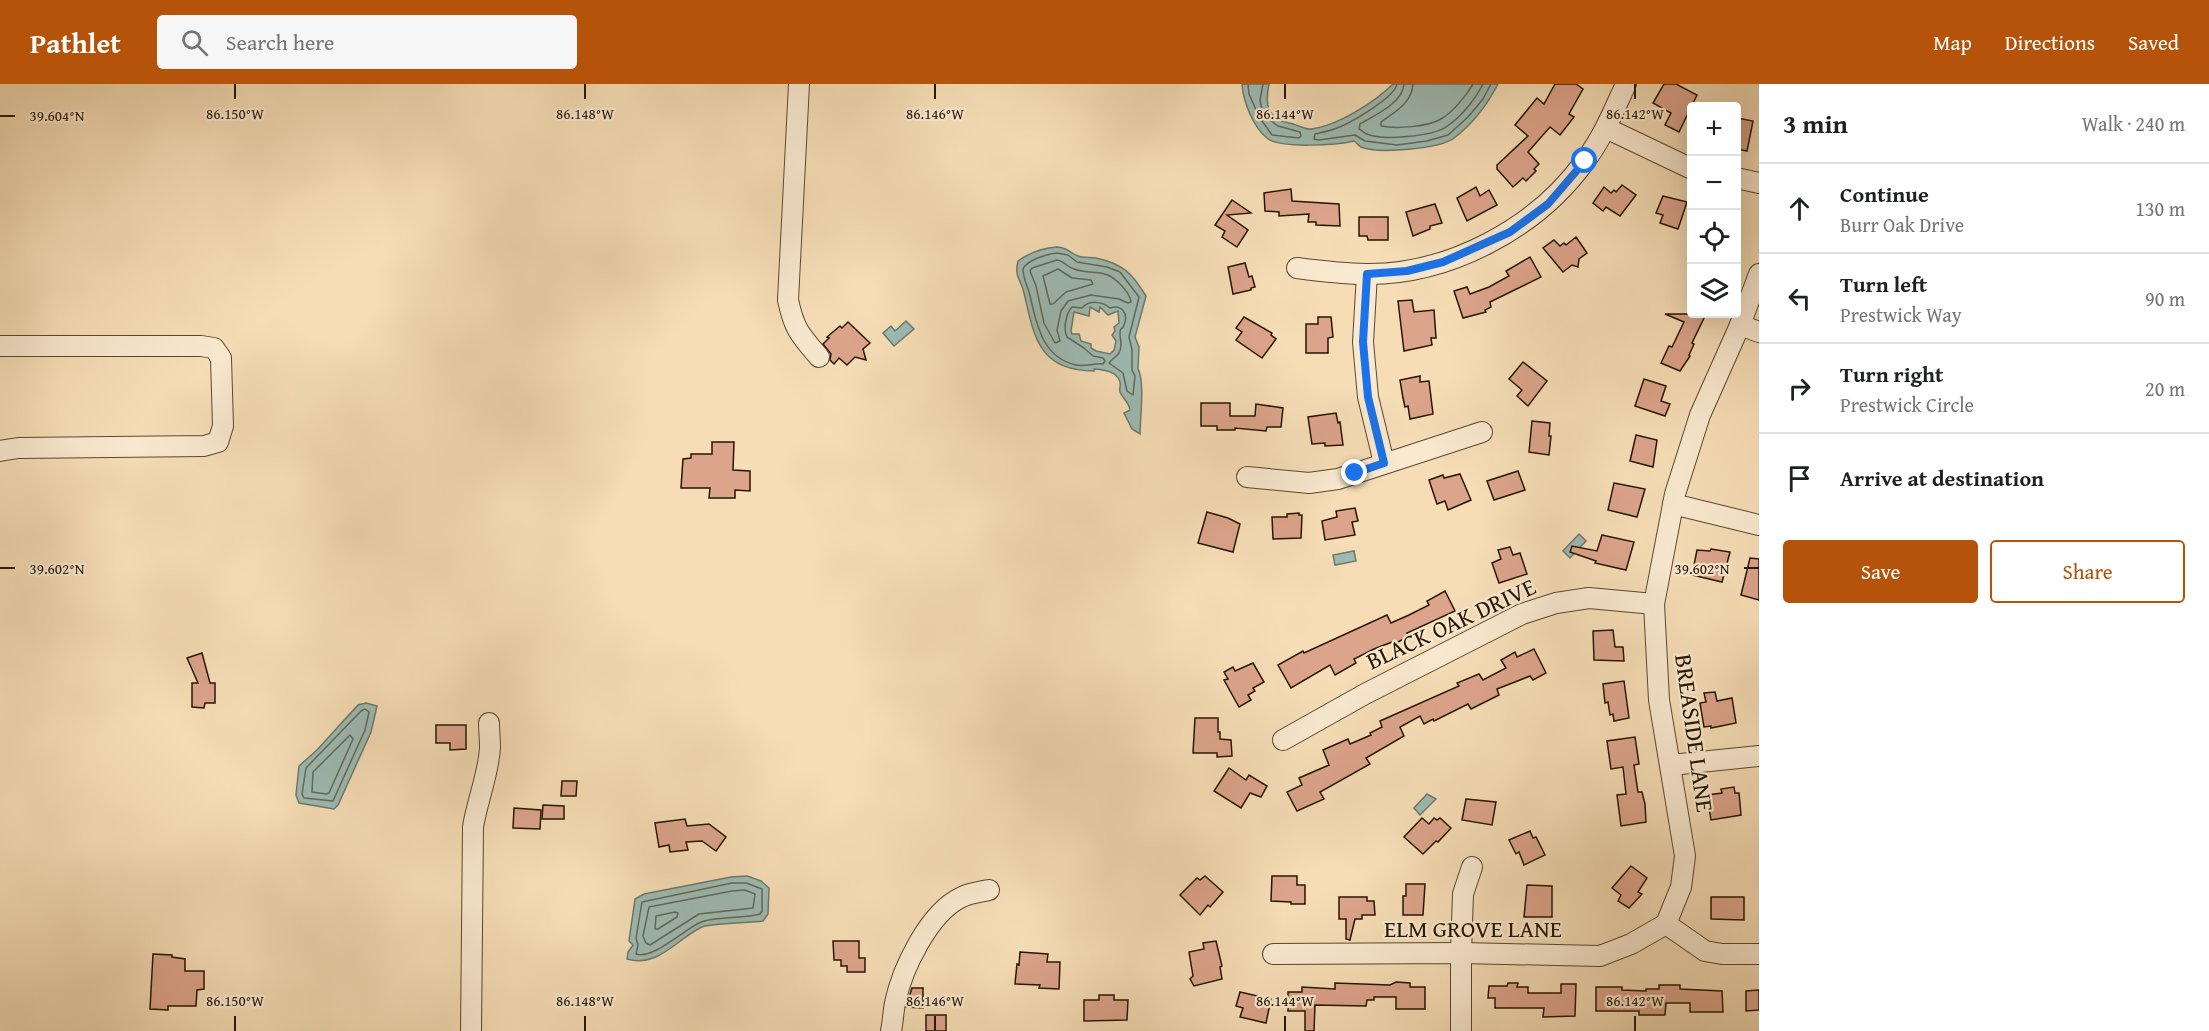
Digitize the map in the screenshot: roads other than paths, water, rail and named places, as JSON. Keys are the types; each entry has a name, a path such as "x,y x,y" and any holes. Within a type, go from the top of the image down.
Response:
{"street":[{"path":"799,84 788,300 797,332 819,357"},
{"path":"1297,268 1367,274 1407,271 1443,262 1510,232 1548,204 1585,161 1606,128 1626,84"},
{"path":"1606,128 1687,167"},
{"path":"1741,179 1759,183"},
{"path":"1367,274 1363,342 1367,386 1384,463"},
{"name":"BREASIDE LANE","path":"1666,924 1681,887 1685,856 1659,700 1654,604 1673,504 1700,415 1740,325 1759,274"},
{"path":"1740,325 1759,332"},
{"path":"0,346 201,346 214,348 221,358 223,426 218,442 204,446 18,448 0,451"},
{"path":"1248,477 1309,483 1338,479 1482,432"},
{"path":"1673,504 1759,525"},
{"name":"BLACK OAK DRIVE","path":"1282,740 1365,694 1522,614 1556,603 1589,598 1654,604"},
{"path":"471,1031 473,827 477,802 489,759 489,723"},
{"path":"1671,765 1759,756"},
{"path":"1461,1031 1463,894 1472,867"},
{"path":"891,1031 901,978 920,939 948,905 962,897 989,890"},
{"path":"1666,924 1705,951 1722,954 1759,954"},
{"name":"ELM GROVE LANE","path":"1273,954 1461,953 1600,956 1631,944 1666,924"}],"water":[{"path":"1242,84 1269,84 1267,98 1272,114 1281,121 1309,129 1344,118 1376,98 1393,84 1498,84 1479,114 1467,127 1447,142 1423,148 1381,150 1361,147 1354,141 1296,145 1283,144 1267,138 1253,121 1244,98"},
{"path":"1064,248 1080,257 1096,258 1113,263 1131,275 1146,296 1135,337 1139,347 1138,369 1142,400 1140,434 1132,429 1124,413 1130,410 1120,392 1120,382 1116,375 1106,371 1076,369 1061,365 1050,358 1036,337 1023,288 1017,275 1018,261 1041,250","holes":["1090,307 1099,312 1100,307 1108,315 1118,311 1119,323 1114,327 1115,331 1112,335 1116,341 1114,350 1110,354 1096,351 1091,348 1091,344 1081,341 1079,334 1072,334 1071,331 1074,312 1089,316"]},
{"path":"906,321 914,329 894,346 883,333 891,326 895,331"},
{"path":"1579,534 1586,541 1570,558 1563,551"},
{"path":"1354,551 1356,561 1335,565 1333,555"},
{"path":"366,703 377,706 371,732 338,805 334,809 299,803 296,795 299,766 317,750 358,705"},
{"path":"1427,794 1436,799 1420,815 1414,808"},
{"path":"747,876 761,881 769,888 768,914 763,921 702,927 658,956 638,961 627,959 628,952 633,945 629,941 635,899 644,894"}]}
